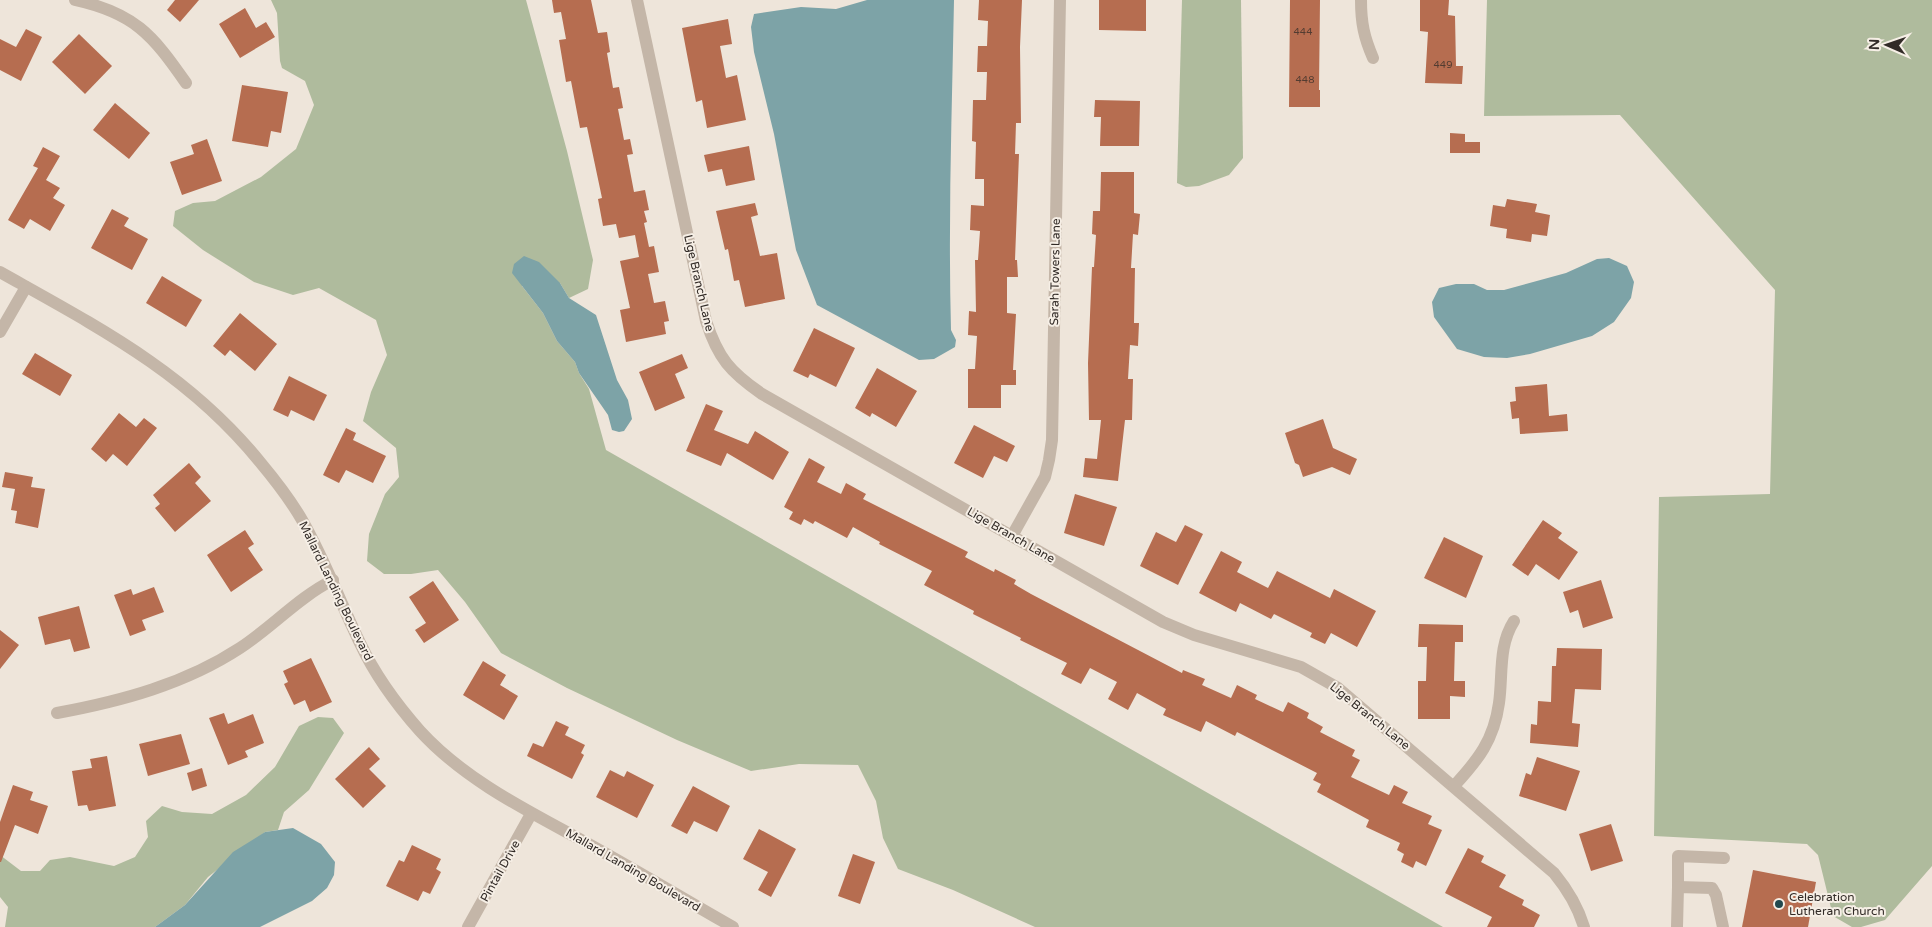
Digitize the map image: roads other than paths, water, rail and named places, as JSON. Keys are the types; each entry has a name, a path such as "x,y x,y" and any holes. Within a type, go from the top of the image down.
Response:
{"street":[{"path":"74,0 94,4 135,23 164,51 186,83"},
{"name":"Lige Branch Lane","path":"638,0 706,320 719,353 729,368 762,394 1164,622 1194,634 1301,667 1314,673 1351,698 1554,873 1566,888 1576,906 1584,927"},
{"name":"Sarah Towers Lane","path":"1012,536 1044,477 1050,460 1052,440 1060,0"},
{"path":"1361,0 1363,31 1373,58"},
{"name":"Mallard Landing Boulevard","path":"0,272 118,340 160,367 221,418 277,482 300,517 333,580 360,644 374,670 396,701 439,750 463,770 531,814 733,927"},
{"path":"0,332 26,287"},
{"path":"57,713 142,693 200,671 264,632 307,596 333,580"},
{"path":"1454,786 1475,764 1493,732 1499,702 1503,644 1507,632 1514,622"},
{"name":"Pintail Drive","path":"468,927 531,814"},
{"path":"1677,927 1678,856 1724,858"},
{"path":"1678,887 1712,888 1716,895 1723,927"}],"water":[{"path":"867,0 954,0 950,248 951,330 956,340 955,347 934,359 919,360 817,305 796,250 774,134 754,52 751,27 754,14 801,7 836,9"},
{"path":"524,256 539,262 560,283 569,298 596,315 617,380 628,400 632,419 624,431 612,430 608,415 579,373 575,362 557,341 543,313 512,273 514,264"},
{"path":"1609,258 1627,266 1634,282 1631,298 1614,322 1592,336 1530,354 1507,358 1484,357 1457,349 1434,317 1432,302 1439,288 1456,284 1474,284 1487,290 1504,290 1566,273 1597,259"},
{"path":"293,828 321,844 335,862 334,875 327,888 312,901 260,927 155,927 185,905 233,852 265,832"}],"place":[{"name":"Celebration Lutheran Church","path":"1779,904"}]}
